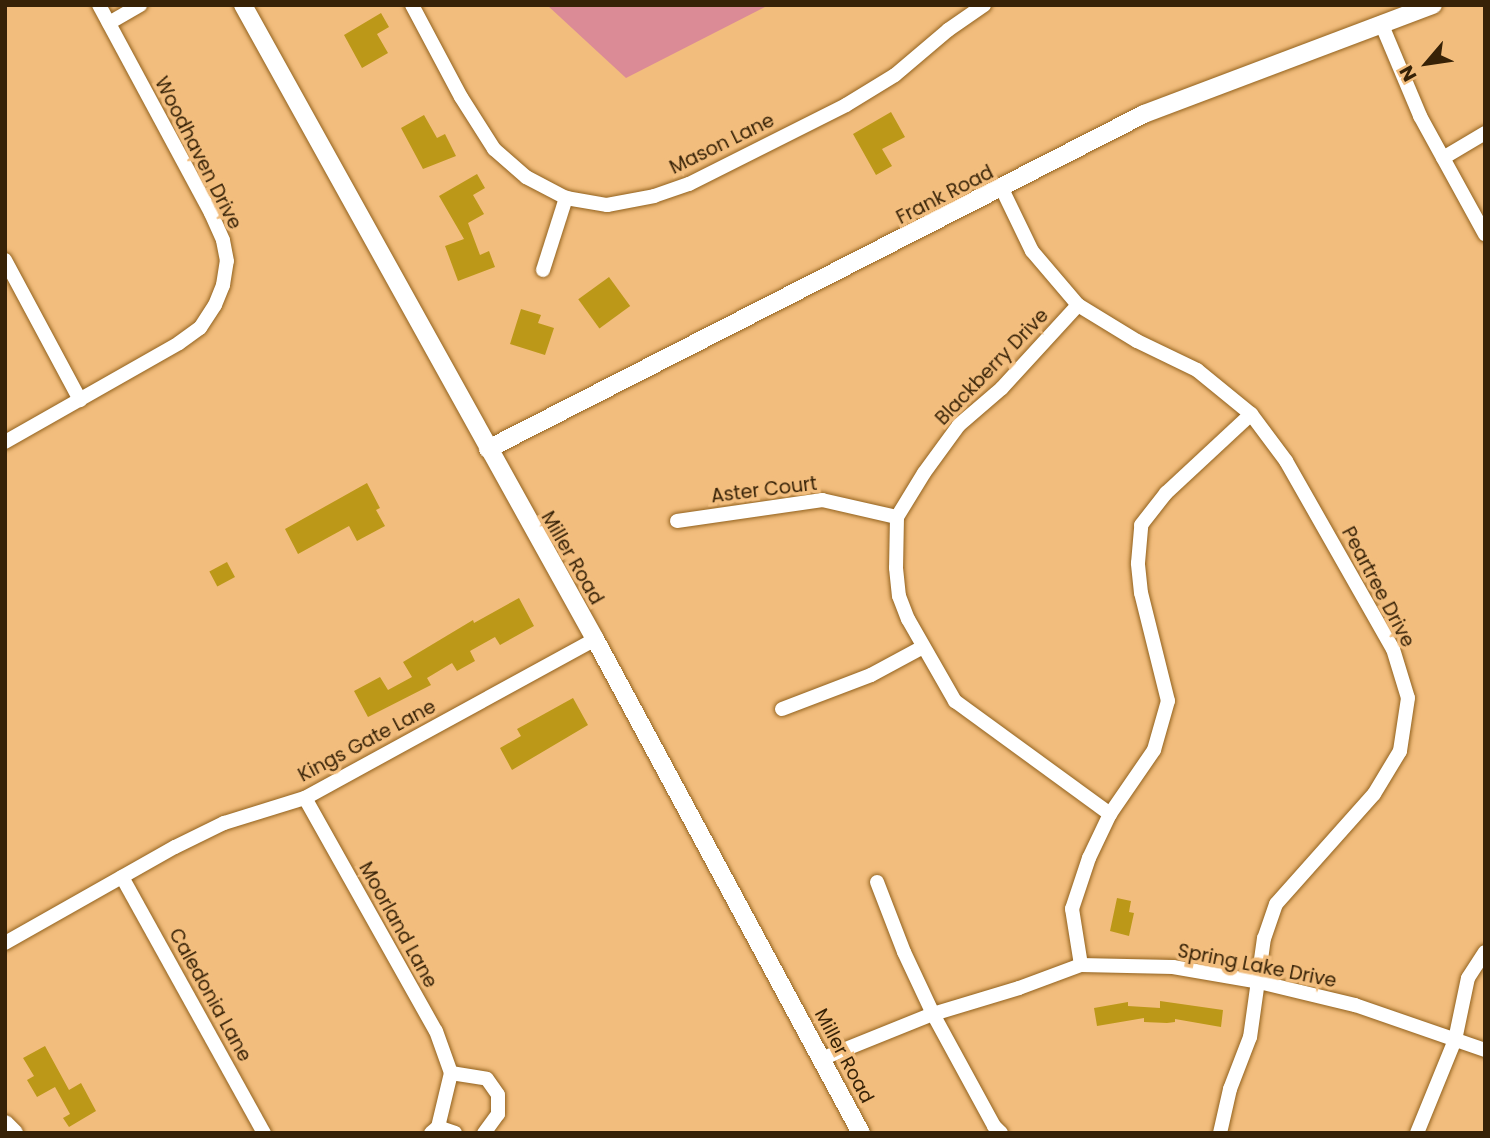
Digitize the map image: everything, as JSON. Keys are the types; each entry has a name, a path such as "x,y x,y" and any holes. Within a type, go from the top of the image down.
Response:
{"street":[{"name":"Woodhaven Drive","path":"5,442 200,328 215,305 227,261 223,240 211,214 99,5"},
{"path":"109,23 140,5"},
{"name":"Miller Road","path":"243,5 594,639 861,1133"},
{"name":"Mason Lane","path":"412,5 461,97 495,149 526,177 566,198 607,205 654,196 689,184 846,105 895,75 948,30 984,5"},
{"name":"Frank Road","path":"488,450 1144,114 1433,5"},
{"path":"1381,23 1420,116 1485,234"},
{"path":"1443,159 1485,133"},
{"name":"Peartree Drive","path":"1002,189 1032,251 1078,305 1137,341 1197,370 1251,415 1286,461 1393,649 1408,698 1399,751 1374,794 1276,904 1264,938 1250,1037 1230,1089 1220,1133"},
{"path":"543,270 566,198"},
{"path":"5,260 80,400"},
{"name":"Blackberry Drive","path":"897,517 959,425 1003,388 1078,305"},
{"path":"1081,965 1072,909 1089,858 1110,814 1154,750 1167,701 1141,593 1138,563 1140,525 1166,492 1251,415"},
{"name":"Aster Court","path":"677,521 822,500 897,517"},
{"path":"897,517 896,568 900,596 923,647 955,701 1110,814"},
{"name":"Kings Gate Lane","path":"5,943 224,823 305,797 594,639"},
{"path":"782,709 871,676 923,647"},
{"name":"Moorland Lane","path":"305,797 436,1031 451,1073"},
{"name":"Caledonia Lane","path":"122,877 264,1133"},
{"path":"877,882 904,952 933,1014 1001,1133"},
{"path":"1417,1133 1455,1040 1468,978 1485,951"},
{"name":"Spring Lake Drive","path":"821,1059 933,1014 1019,988 1081,965 1173,967 1259,982 1355,1005 1485,1050"},
{"path":"455,1133 435,1130 451,1073 487,1079 498,1095 498,1114 484,1133"},
{"path":"5,1124 15,1133"}],"shaded area":[{"path":"547,5 769,5 626,78"}],"building":[{"path":"381,13 389,27 377,34 388,53 362,68 344,35"},
{"path":"891,112 905,137 882,149 892,166 876,175 853,134"},
{"path":"424,115 437,138 445,134 456,156 423,169 401,128"},
{"path":"477,174 485,188 473,195 484,214 468,223 480,255 489,251 495,267 458,281 445,246 464,239 439,196"},
{"path":"609,277 630,306 599,328 578,299"},
{"path":"521,309 541,315 538,323 554,328 545,355 510,344"},
{"path":"367,483 380,508 376,510 385,526 357,541 349,526 298,554 285,529"},
{"path":"227,562 235,577 217,586 209,571"},
{"path":"519,598 534,626 500,645 495,637 470,651 475,661 457,671 452,663 427,678 431,685 368,717 354,691 380,677 388,690 412,677 403,662 473,620 474,623"},
{"path":"573,698 588,725 512,770 500,748 521,736 517,729"},
{"path":"1117,898 1131,901 1129,912 1134,913 1129,936 1110,931"},
{"path":"1160,1001 1223,1010 1221,1027 1175,1019 1175,1022 1167,1023 1144,1022 1144,1018 1097,1026 1094,1008 1128,1002 1128,1006 1160,1008"},
{"path":"45,1046 69,1090 81,1083 96,1111 69,1127 63,1118 70,1114 55,1087 37,1097 27,1080 34,1076 23,1058"}]}
